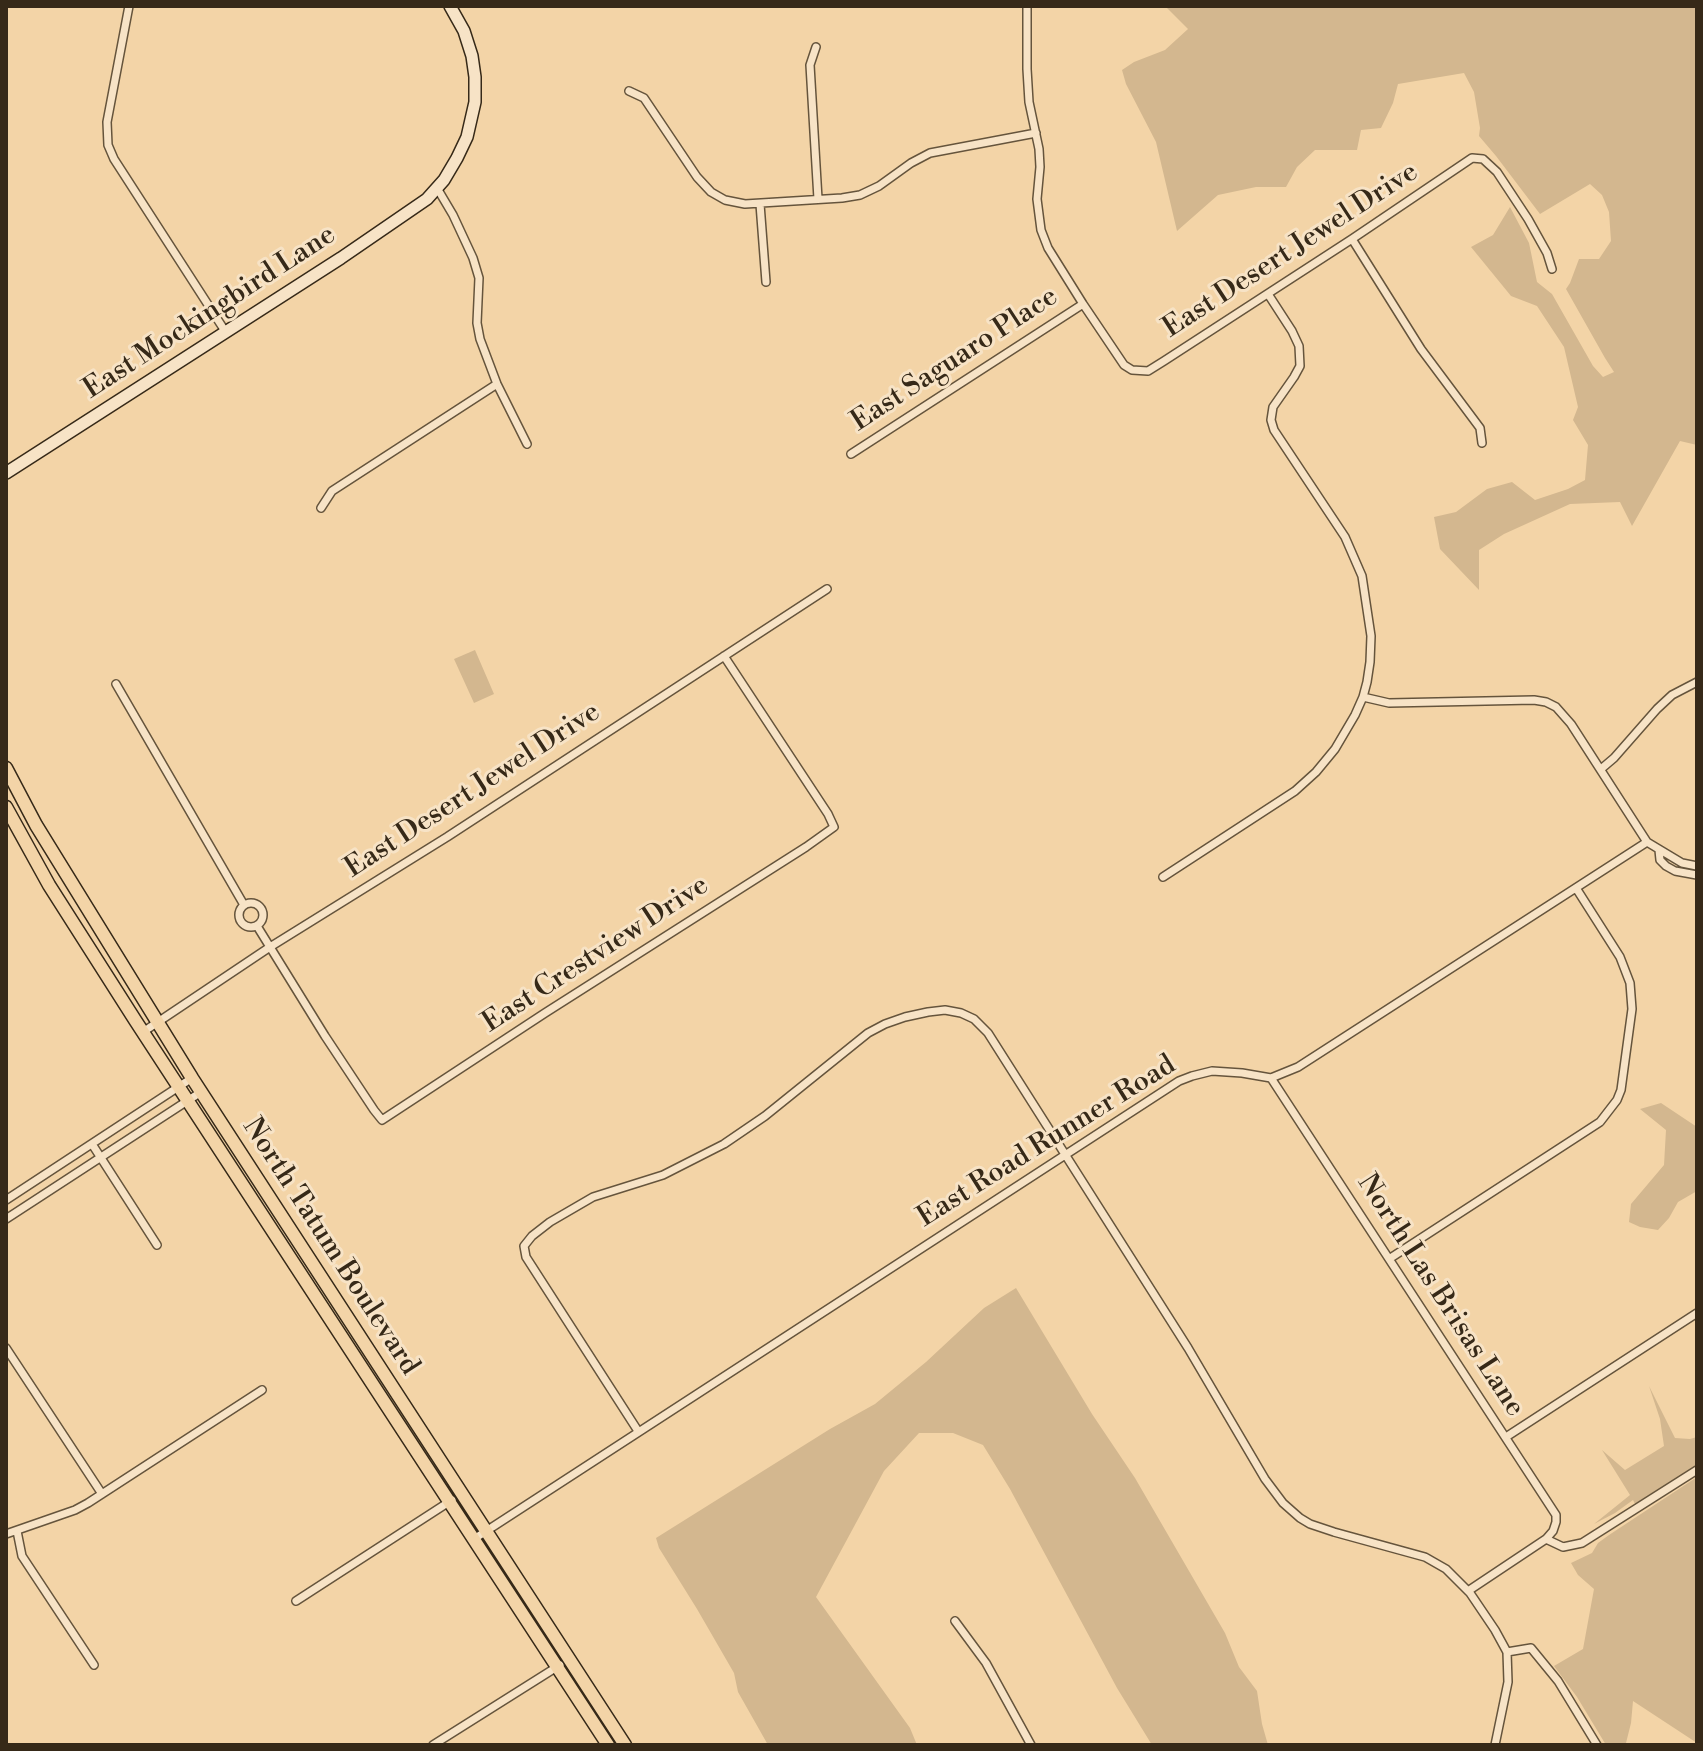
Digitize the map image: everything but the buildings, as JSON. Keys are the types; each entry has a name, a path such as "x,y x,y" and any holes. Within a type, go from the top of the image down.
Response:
{"main road":[{"name":"North Tatum Boulevard","path":"6,768 36,825 192,1078 625,1745"},
{"name":"North Tatum Boulevard","path":"6,807 49,885 143,1032 608,1745"}],"street":[{"path":"129,6 107,122 108,145 225,331"},
{"name":"East Mockingbird Lane","path":"6,473 427,199 457,158 467,137 475,102 472,56 464,31 450,6"},
{"path":"1027,6 1029,102 1040,167 1037,199 1041,230 1048,248 1083,304"},
{"path":"816,47 810,65 818,199"},
{"path":"629,91 644,98 697,177 711,192 725,200 745,204 860,195 930,153 1036,133"},
{"name":"East Desert Jewel Drive","path":"1083,304 1124,365 1132,370 1148,371 1472,158 1483,159 1497,172 1528,219 1547,253 1552,269"},
{"path":"437,188 473,258 479,278 477,323 480,339 497,384 527,444"},
{"path":"760,204 766,282"},
{"path":"1352,239 1421,349 1480,428 1482,443"},
{"path":"1163,877 1305,782 1335,749 1355,715 1363,697 1370,662 1371,636 1362,576 1345,537 1274,430 1271,420 1273,407 1300,366 1299,346 1268,294"},
{"name":"East Saguaro Place","path":"851,454 1083,304"},
{"path":"321,508 332,491 497,384"},
{"name":"East Desert Jewel Drive","path":"143,1032 827,589"},
{"name":"East Crestview Drive","path":"270,947 382,1120 834,827 724,656"},
{"path":"1601,769 1672,695 1697,682"},
{"path":"116,684 244,905"},
{"path":"1363,697 1389,703 1534,700 1556,707 1571,724 1647,842 1682,863 1697,866"},
{"path":"1271,1078 1298,1067 1647,842"},
{"path":"1659,850 1660,860 1666,866 1697,875"},
{"path":"1389,1259 1600,1122 1617,1100 1632,1009 1630,983 1620,957 1576,888"},
{"path":"255,904 261,909 263,916 257,926 249,927 242,923 239,916 244,905 255,904"},
{"path":"257,926 270,947"},
{"path":"638,1431 526,1257 524,1246 550,1222 593,1197 663,1175 724,1144 765,1116 868,1033 905,1017 945,1010 961,1013 982,1026 1188,1348 1265,1479 1283,1503 1310,1524 1425,1557 1446,1569 1468,1591 1507,1652 1508,1682 1495,1745"},
{"name":"East Road Runner Road","path":"474,1539 1179,1081 1203,1073 1224,1071 1271,1078"},
{"path":"6,1200 192,1078"},
{"name":"North Las Brisas Lane","path":"1271,1078 1556,1515 1553,1531 1546,1539"},
{"path":"6,1219 201,1092"},
{"path":"92,1144 157,1245"},
{"path":"1506,1437 1697,1313"},
{"path":"6,1348 102,1494"},
{"path":"6,1534 75,1510 262,1390"},
{"path":"1468,1591 1546,1539 1563,1547 1582,1543 1697,1470"},
{"path":"296,1601 462,1493"},
{"path":"17,1531 22,1556 94,1665"},
{"path":"955,1621 986,1663 1031,1745"},
{"path":"1507,1652 1531,1648 1558,1681 1597,1745"},
{"path":"433,1745 570,1660"}],"shaded area":[{"path":"1161,6 1697,6 1697,445 1680,441 1632,526 1620,502 1570,504 1504,534 1479,550 1479,590 1440,549 1434,517 1456,512 1487,489 1512,482 1535,500 1585,480 1588,445 1573,420 1578,407 1564,347 1537,306 1511,296 1471,247 1493,235 1510,207 1529,243 1537,282 1552,294 1593,366 1603,377 1614,372 1566,289 1579,259 1599,259 1611,241 1609,212 1602,195 1590,184 1540,214 1479,136 1474,92 1464,73 1398,84 1381,128 1361,130 1357,150 1315,150 1297,167 1286,187 1256,187 1218,195 1177,231 1156,142 1122,70 1165,50 1188,29"},
{"path":"475,650 494,694 474,703 454,659"},
{"path":"1661,1103 1697,1127 1697,1191 1678,1202 1658,1230 1629,1222 1631,1204 1664,1165 1666,1130 1640,1109"},
{"path":"1016,1288 1092,1414 1135,1478 1225,1633 1239,1667 1257,1691 1268,1745 1152,1745 1117,1688 983,1445 953,1433 919,1433 884,1471 816,1597 910,1728 917,1745 768,1745 738,1692 734,1673 659,1548 656,1538 875,1404 984,1308"},
{"path":"1649,1386 1675,1438 1697,1437 1697,1466 1635,1504 1633,1500 1594,1524 1630,1495 1602,1450 1625,1470 1664,1446 1660,1419"},
{"path":"1697,1477 1697,1743 1633,1701 1626,1743 1606,1745 1554,1666 1583,1649 1594,1589 1578,1575 1571,1563 1592,1553 1598,1543 1609,1535"}]}
